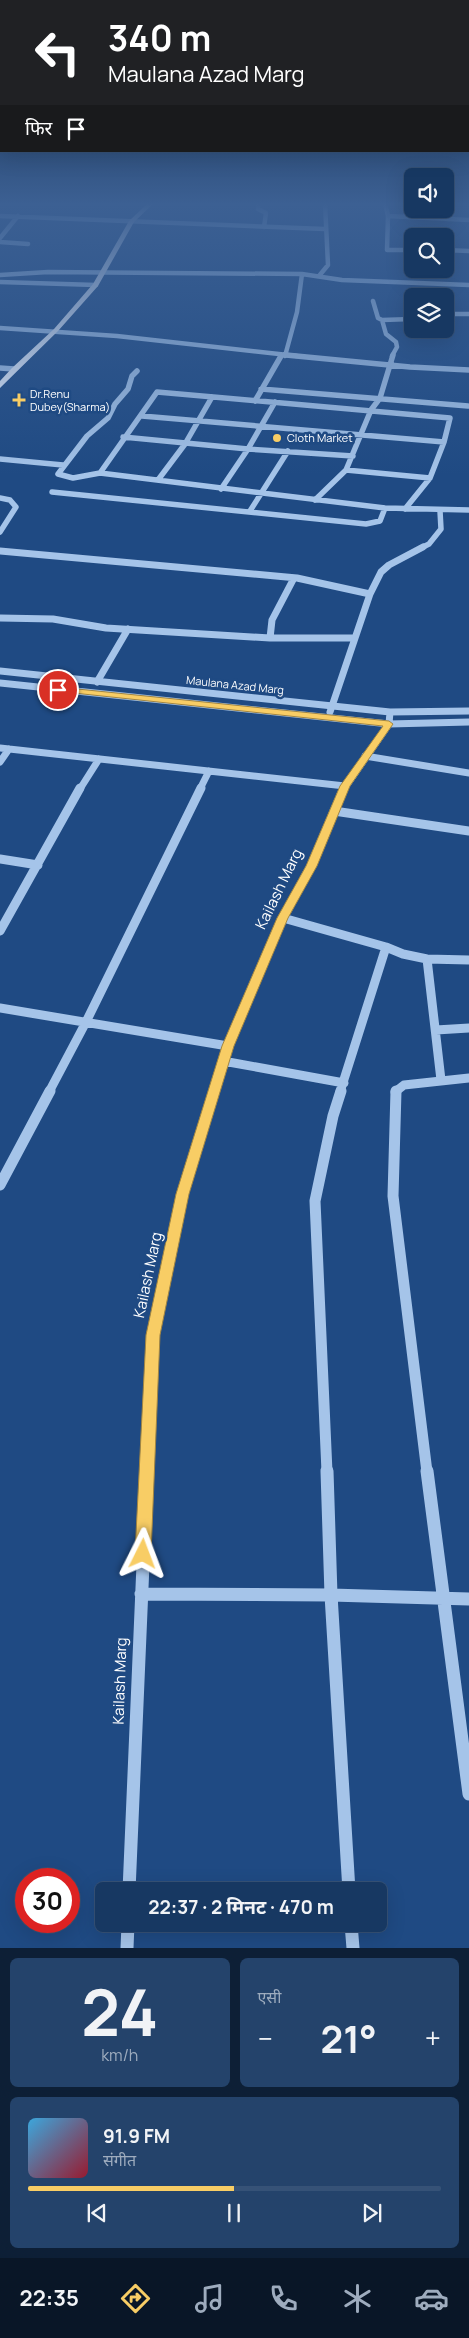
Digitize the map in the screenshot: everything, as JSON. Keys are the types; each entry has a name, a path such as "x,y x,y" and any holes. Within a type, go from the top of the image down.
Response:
{"main road":[{"path":"0,386 14,369 56,330 88,294"}],"street":[{"path":"255,401 261,388 283,356 297,312 299,294"},
{"path":"315,500 346,470 372,410 380,398 397,346 396,342 386,334 382,320 378,318 373,301"},
{"path":"454,314 469,314"},
{"path":"382,320 404,319"},
{"path":"0,328 56,330 283,356 391,366 469,370"},
{"path":"0,368 14,369"},
{"path":"137,371 132,376 128,389 114,404 108,418 87,436 58,474 63,477 88,476 100,473 385,508 440,511 469,510"},
{"path":"261,388 468,406"},
{"path":"100,473 123,437 142,416 157,392 450,418 444,442 430,478 404,508"},
{"path":"158,480 185,444 212,397"},
{"path":"221,489 248,449 275,402"},
{"path":"142,416 262,424 444,442"},
{"path":"123,437 185,444 353,456"},
{"path":"250,510 288,451"},
{"path":"0,459 63,465"},
{"path":"346,470 430,478"},
{"path":"52,492 250,510 366,524 380,521 385,508"},
{"path":"0,498 10,500 16,507 0,532"},
{"path":"328,718 370,594 381,572 389,565 429,544 441,529 440,511"},
{"path":"0,551 294,578 370,594"},
{"path":"270,638 272,620 294,578"},
{"path":"0,618 53,619 128,629 270,638 356,638"},
{"path":"97,682 128,629"},
{"name":"Maulana Azad Marg","path":"0,671 332,707 389,718 469,711"},
{"name":"Maulana Azad Marg","path":"0,683 328,718 389,718 469,722"},
{"name":"Kailash Marg","path":"129,1882 153,1335 182,1194 228,1046 283,918 311,866 345,786 389,718"},
{"path":"0,748 345,786"},
{"path":"0,762 9,749"},
{"path":"365,756 469,773"},
{"path":"0,931 73,800 99,759"},
{"path":"0,1185 86,1022 209,771"},
{"path":"334,811 469,831"},
{"path":"0,859 38,865"},
{"path":"283,918 386,947 403,954 427,959 469,960"},
{"path":"348,1882 331,1595 320,1291 314,1201 332,1116 386,947"},
{"path":"427,959 441,1080"},
{"path":"0,1008 228,1046"},
{"path":"436,1030 469,1028"},
{"path":"223,1061 344,1083"},
{"path":"469,1078 404,1085 395,1092 393,1196 469,1794"},
{"path":"141,1594 331,1595 443,1600 469,1599"},
{"path":"127,1948 128,1932"},
{"path":"351,1932 352,1948"}],"place":[{"name":"Dr.Renu Dubey(Sharma)","path":"19,400"},
{"name":"Cloth Market","path":"277,438"}],"route":[{"path":"58,690 389,724 345,786 311,866 283,918 228,1046 182,1194 153,1335 143,1554"}]}
